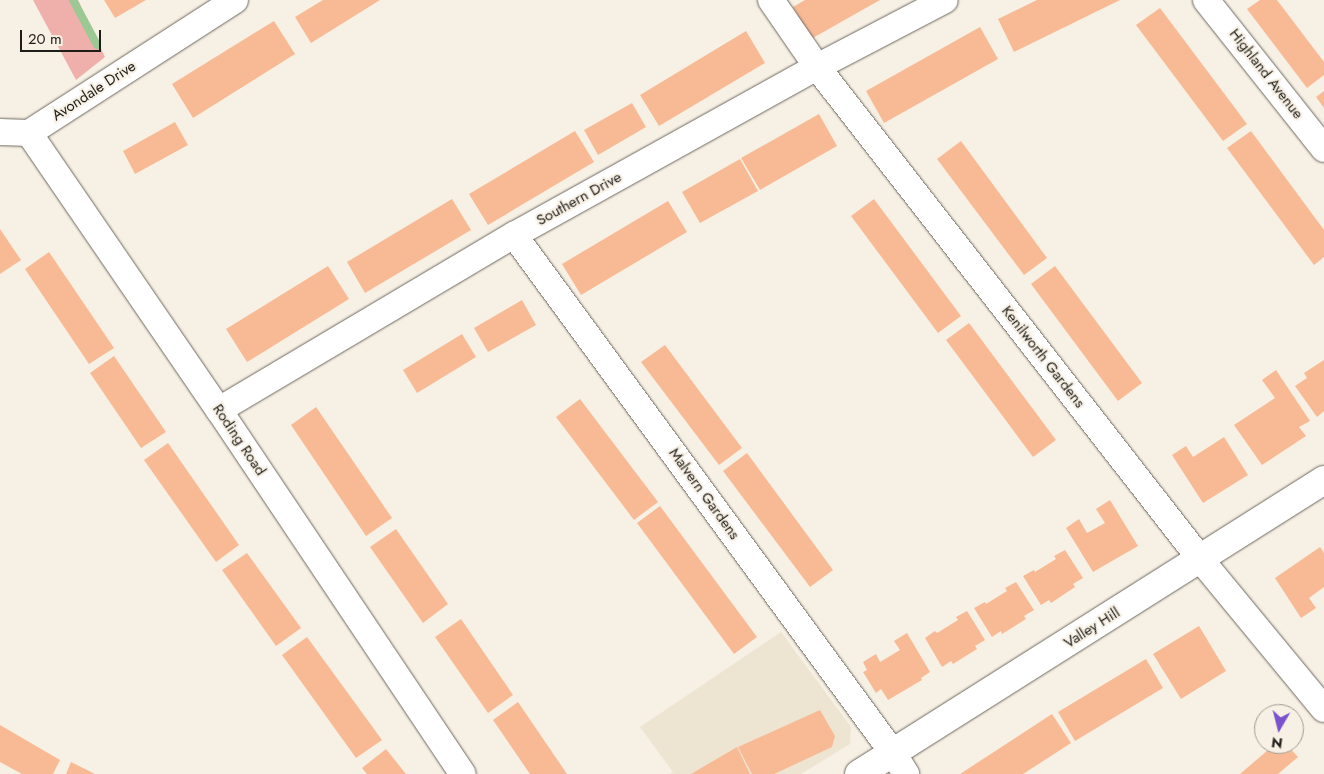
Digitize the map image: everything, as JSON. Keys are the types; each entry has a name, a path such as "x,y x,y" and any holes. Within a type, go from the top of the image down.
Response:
{"street":[{"name":"Avondale Drive","path":"29,133 235,0"},
{"name":"Kenilworth Gardens","path":"770,0 817,67 1201,560 1324,709"},
{"name":"Southern Drive","path":"219,410 514,235 817,67 945,0"},
{"name":"Highland Avenue","path":"1206,0 1324,149"},
{"path":"0,132 29,133"},
{"name":"Roding Road","path":"29,133 219,410 463,774"},
{"name":"Malvern Gardens","path":"514,235 900,764"},
{"name":"Valley Hill","path":"859,774 900,764 1201,560 1324,480"}],"shaded area":[{"path":"33,0 78,0 105,57 76,80"},
{"path":"781,632 851,727 850,744 801,774 670,774 673,772 640,727"}],"building":[{"path":"104,0 146,0 115,18"},
{"path":"323,0 380,0 311,43 295,17"},
{"path":"805,0 880,0 811,39 793,7"},
{"path":"1037,0 1120,0 1014,52 998,19"},
{"path":"1260,0 1277,0 1324,62 1324,75 1307,88 1247,9"},
{"path":"1160,8 1247,124 1223,141 1136,25"},
{"path":"274,21 295,54 193,118 172,84"},
{"path":"980,27 998,59 884,123 866,91"},
{"path":"746,31 765,63 659,126 640,95"},
{"path":"1324,91 1324,108 1316,97"},
{"path":"632,103 646,127 598,155 584,130"},
{"path":"819,114 837,146 760,190 741,158"},
{"path":"175,122 188,145 135,174 123,151"},
{"path":"575,131 594,162 488,225 469,194"},
{"path":"1251,131 1324,230 1324,257 1314,265 1227,148"},
{"path":"961,141 1047,258 1024,275 937,159"},
{"path":"740,159 758,191 700,223 682,192"},
{"path":"452,199 471,230 365,293 347,262"},
{"path":"874,199 961,316 938,333 851,216"},
{"path":"668,201 687,232 581,295 562,264"},
{"path":"0,229 21,260 0,274"},
{"path":"49,252 114,348 89,364 25,269"},
{"path":"328,266 349,299 247,362 226,329"},
{"path":"1055,266 1142,383 1118,401 1031,284"},
{"path":"522,300 536,325 488,352 474,328"},
{"path":"969,323 1056,440 1033,457 946,340"},
{"path":"462,334 476,357 417,393 403,370"},
{"path":"665,345 742,448 719,465 641,362"},
{"path":"114,356 166,432 141,448 90,373"},
{"path":"1324,360 1324,411 1317,417 1295,386 1307,378 1304,373"},
{"path":"1276,370 1310,421 1299,427 1306,436 1262,465 1234,425 1275,398 1262,380"},
{"path":"580,399 658,502 634,520 556,417"},
{"path":"316,407 392,518 366,536 291,425"},
{"path":"1224,437 1248,475 1203,503 1172,455 1186,446 1193,457"},
{"path":"168,443 239,545 216,562 144,460"},
{"path":"747,453 833,570 810,587 723,471"},
{"path":"1110,500 1138,546 1093,572 1066,528 1079,519 1087,533 1105,523 1096,509"},
{"path":"660,506 757,637 734,654 637,523"},
{"path":"396,529 448,604 423,623 370,547"},
{"path":"1320,547 1324,553 1324,587 1309,598 1316,608 1301,618 1275,578"},
{"path":"1065,550 1083,578 1073,584 1075,587 1051,603 1049,600 1041,605 1023,576 1034,570 1035,572 1056,559 1054,556"},
{"path":"247,553 301,628 276,646 222,570"},
{"path":"1016,582 1034,610 1024,616 1026,619 1002,634 1001,631 992,637 974,608 985,602 986,604 1007,591 1005,588"},
{"path":"967,611 985,640 975,646 977,649 953,664 951,661 942,667 925,638 958,620 956,617"},
{"path":"461,619 513,695 488,713 435,637"},
{"path":"1199,626 1226,671 1181,699 1153,654"},
{"path":"907,633 930,672 921,678 922,680 888,700 881,689 876,693 863,672 867,670 863,662 876,654 880,662 900,650 894,641"},
{"path":"307,637 382,740 356,758 282,655"},
{"path":"1146,659 1163,688 1075,741 1058,712"},
{"path":"518,702 567,774 530,774 493,720"},
{"path":"820,710 835,736 832,747 774,774 752,774 738,747"},
{"path":"1052,714 1071,743 1023,774 960,774"},
{"path":"0,725 60,760 53,774 22,774 0,762"},
{"path":"737,747 750,774 691,774"},
{"path":"386,749 406,774 367,774 362,768"},
{"path":"1263,754 1295,754 1298,757 1278,774 1240,774"},
{"path":"71,762 95,774 66,774"}],"waterway":[{"path":"73,0 97,45"}]}
